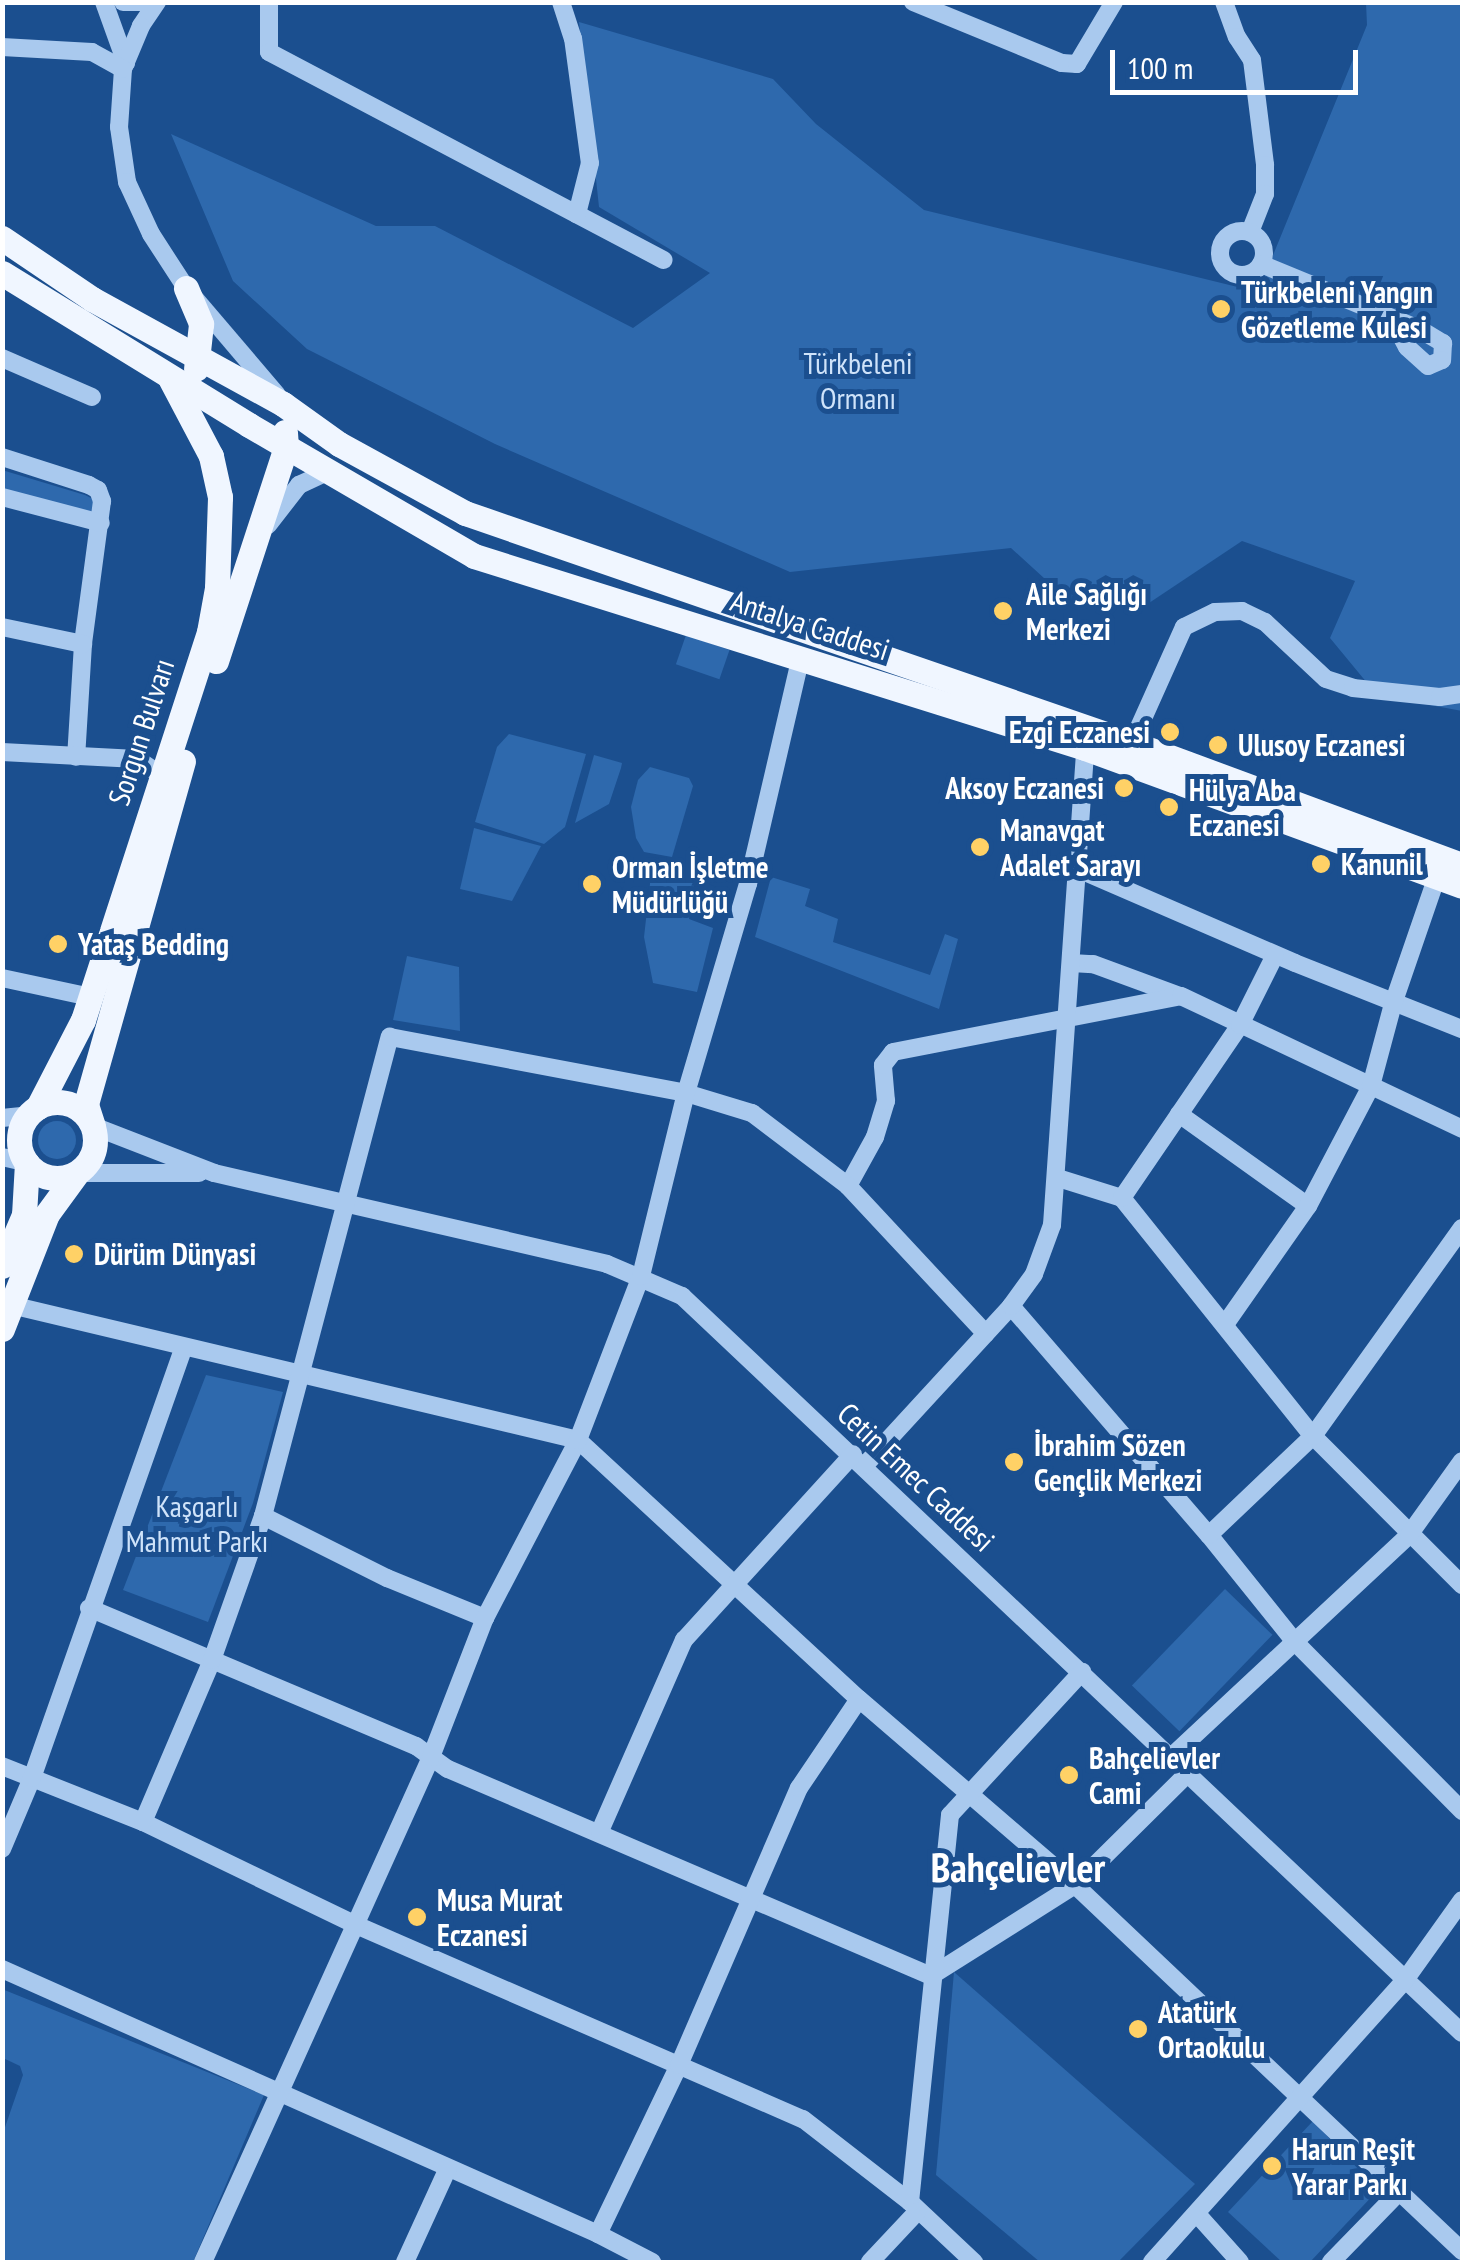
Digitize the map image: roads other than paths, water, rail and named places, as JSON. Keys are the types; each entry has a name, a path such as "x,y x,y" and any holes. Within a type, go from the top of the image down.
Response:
{"main road":[{"name":"Antalya Caddesi","path":"2,238 92,298 283,404 339,444 465,513 1132,743 1462,865"},
{"name":"Antalya Caddesi","path":"2,272 196,393 474,556 1086,748 1462,886"},
{"path":"186,288 201,324 196,393 202,432"},
{"name":"Sorgun Bulvarı","path":"34,1111 56,1078 90,998 208,632 217,588 220,497 202,432 166,371"},
{"path":"283,404 286,447"},
{"name":"Sorgun Bulvarı","path":"93,1126 86,1104 99,1050 180,770 286,447"},
{"path":"2,1266 24,1215 14,1160 19,1138 34,1111 50,1102 76,1106 93,1126 94,1152 47,1214 7,1317"},
{"path":"14,1160 56,1178 78,1173"}],"street":[{"path":"104,2 125,66"},
{"path":"123,2 145,2"},
{"path":"157,2 141,26 125,66 120,127 127,182 151,234 186,288 283,404"},
{"path":"269,2 269,52 664,260"},
{"path":"560,2 573,38 590,163 577,214"},
{"path":"913,2 1062,62 1077,64 1114,2"},
{"path":"1205,2 1226,10 1252,60 1265,164 1264,194 1250,232"},
{"path":"2,47 92,52 125,66"},
{"path":"1250,232 1264,250 1261,264 1249,274 1234,274 1220,256 1228,235 1250,232"},
{"path":"1261,264 1392,320"},
{"path":"2,358 92,398"},
{"path":"2,457 98,490 100,522 82,644 76,758"},
{"name":"Sorgun Bulvarı","path":"254,546 284,499 299,485 329,471"},
{"path":"2,496 100,522"},
{"path":"1132,743 1184,627 1215,612 1242,611 1265,622 1326,678 1353,688 1440,697 1462,694"},
{"path":"2,627 82,644"},
{"path":"203,2262 431,1757 485,1618 578,1440 641,1276 686,1093 748,884 801,657"},
{"path":"600,1832 684,1640 734,1582 986,1334 1034,1274 1052,1225 1058,1178 1086,748"},
{"path":"2,752 137,759 161,775"},
{"path":"1078,869 1275,955 1462,1029"},
{"path":"1226,1323 1308,1206 1372,1086 1393,1004 1438,876"},
{"path":"1122,1198 1240,1025 1275,955"},
{"path":"1071,963 1093,964 1181,996 1462,1130"},
{"path":"2,978 90,998"},
{"path":"848,1186 875,1138 886,1101 883,1065 893,1052 1181,996"},
{"path":"143,1822 212,1660 263,1516 390,1038 686,1093 752,1113 848,1186 986,1334"},
{"path":"2,1118 34,1111"},
{"path":"1180,1114 1308,1206"},
{"path":"93,1126 214,1173"},
{"path":"78,1173 214,1173"},
{"name":"Cetin Emec Caddesi","path":"214,1173 564,1254 641,1276 682,1296 1462,2033"},
{"path":"1058,1178 1122,1198 1313,1436 1462,1585"},
{"path":"1209,1534 1313,1436 1462,1228"},
{"path":"1010,1306 1209,1534 1295,1642 1462,1811"},
{"path":"7,1317 184,1347 578,1440 859,1698 1075,1885 1462,2251"},
{"path":"2,1848 32,1778 184,1347"},
{"path":"1171,1757 1409,1535 1462,1461"},
{"path":"263,1516 387,1578 485,1618"},
{"path":"89,1608 416,1746 448,1769 931,1976"},
{"path":"870,2262 913,2207 931,1976 950,1815 1082,1672"},
{"path":"598,2234 679,2066 749,1897 800,1788 859,1698"},
{"path":"2,1766 143,1822 356,1924 803,2119 913,2207 974,2262"},
{"path":"931,1976 1075,1885 1188,1772"},
{"path":"1152,2262 1302,2101 1405,1980 1462,1900"},
{"path":"2,1969 598,2234 652,2262"},
{"path":"405,2262 448,2168"},
{"path":"1331,2262 1399,2192"},
{"path":"1197,2214 1240,2262"}],"place":[{"name":"Türkbeleni Yangın Gözetleme Kulesi","path":"1221,309"},
{"name":"Aile Sağlığı Merkezi","path":"1003,611"},
{"name":"Ezgi Eczanesi","path":"1170,732"},
{"name":"Ulusoy Eczanesi","path":"1218,745"},
{"name":"Aksoy Eczanesi","path":"1124,788"},
{"name":"Hülya Aba Eczanesi","path":"1169,807"},
{"name":"Manavgat Adalet Sarayı","path":"980,847"},
{"name":"Kanunil","path":"1321,864"},
{"name":"Orman İşletme Müdürlüğü","path":"592,884"},
{"name":"Yataş Bedding","path":"58,944"},
{"name":"Dürüm Dünyasi","path":"74,1254"},
{"name":"İbrahim Sözen Gençlik Merkezi","path":"1014,1462"},
{"name":"Bahçelievler Cami","path":"1069,1775"},
{"name":"Musa Murat Eczanesi","path":"417,1917"},
{"name":"Atatürk Ortaokulu","path":"1138,2029"},
{"name":"Harun Reşit Yarar Parkı","path":"1272,2166"}],"district":[{"name":"Bahçelievler","path":"1018,1867"}],"park label":[{"name":"Türkbeleni Ormanı","path":"858,380"},
{"name":"Kaşgarlı Mahmut Parkı","path":"197,1523"}]}
